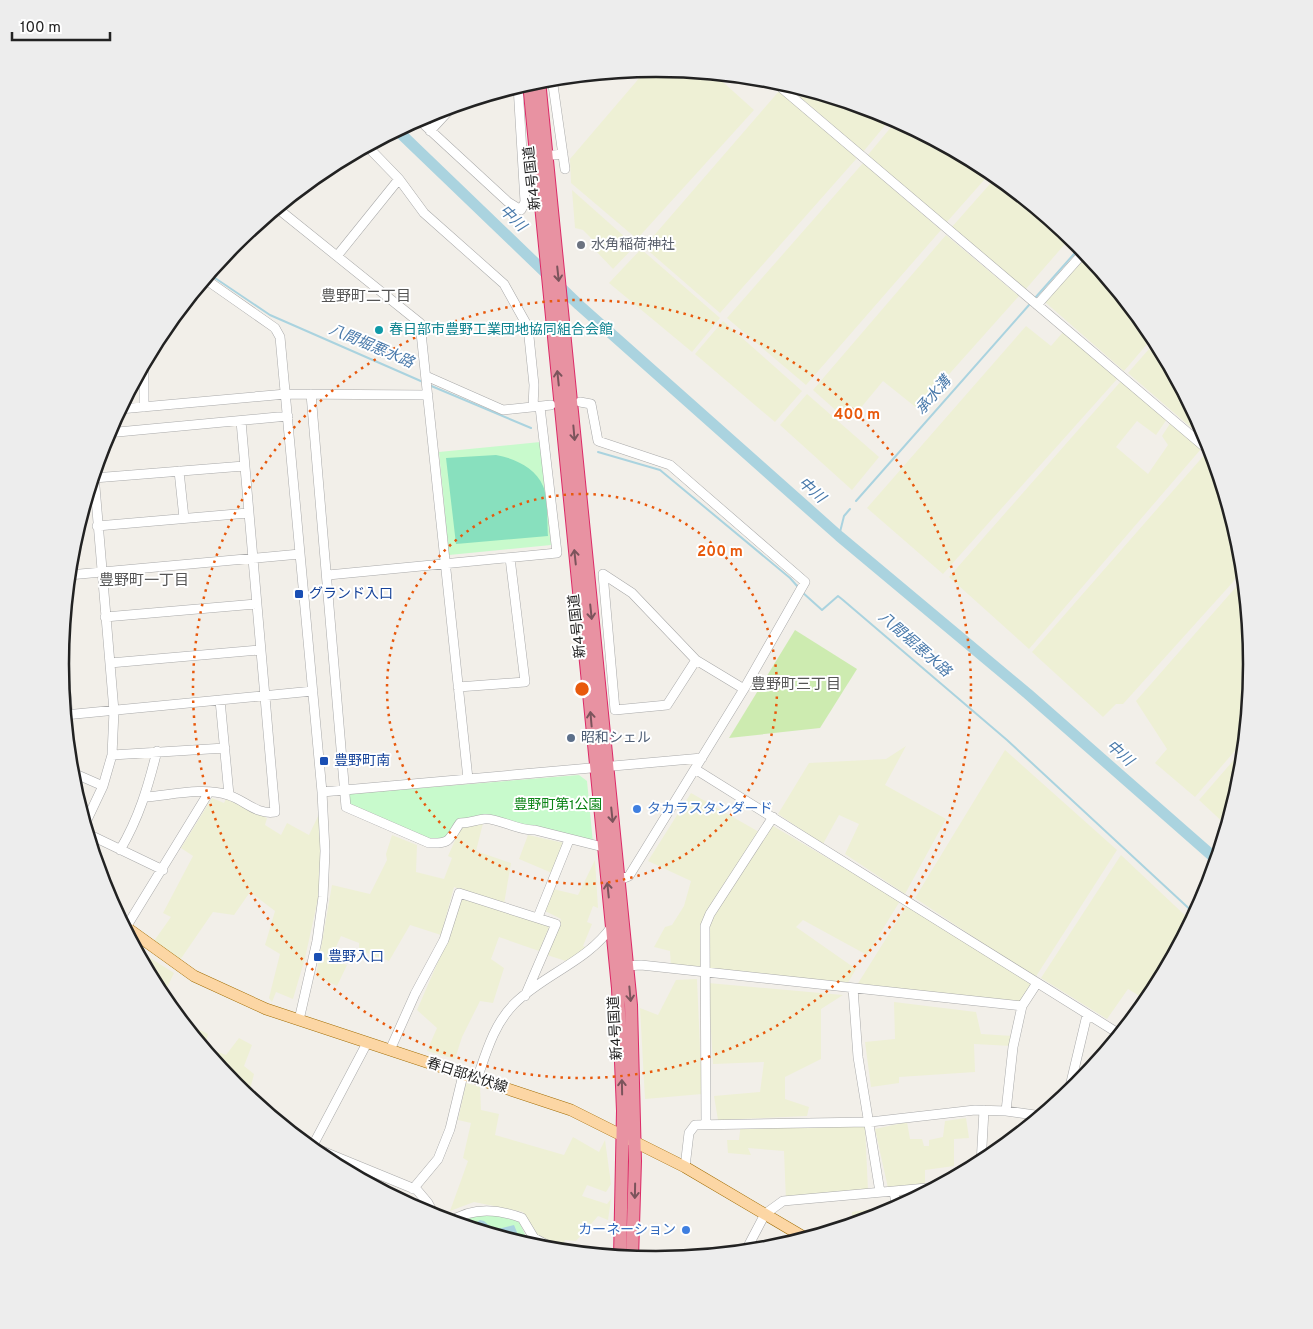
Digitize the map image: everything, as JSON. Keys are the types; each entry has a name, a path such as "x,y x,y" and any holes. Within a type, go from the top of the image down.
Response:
{"highway":[{"name":"新4号国道","path":"540,89 567,367 601,767 603,847 620,1022 623,1136 620,1251"},
{"name":"新4号国道","path":"530,91 601,767 618,880 627,966 633,1049 635,1142 632,1251"}],"main road":[{"name":"春日部松伏線","path":"135,935 162,955 205,982 266,1009 571,1110 685,1167 799,1234"}],"street":[{"path":"553,86 565,169"},
{"path":"786,91 1202,444"},
{"path":"424,125 508,202 521,210 525,202 518,94"},
{"path":"430,131 444,117"},
{"path":"328,575 557,553 536,407 528,327 504,284 424,213 399,179 371,151"},
{"path":"553,155 563,154"},
{"path":"336,256 399,179"},
{"path":"282,212 418,320 421,328 468,779"},
{"path":"1037,305 1080,257"},
{"path":"210,283 279,332 322,792 325,850 323,897 317,941 299,1020"},
{"path":"144,377 144,407"},
{"path":"127,408 286,394 311,394 427,385 503,410 551,405"},
{"path":"311,394 328,575 346,807 349,810 428,843 442,844 449,841 460,823 472,823 485,818 523,830 535,830 603,847"},
{"path":"580,402 591,404 598,440 670,465 694,488 805,582 744,689 629,876 618,880"},
{"path":"117,432 288,416"},
{"path":"146,797 209,792 230,795 244,804 266,813 275,812 241,421"},
{"path":"100,477 244,466"},
{"path":"179,471 184,518"},
{"path":"89,816 102,786 112,755 114,711 95,493"},
{"path":"97,526 248,513"},
{"path":"76,574 300,554"},
{"path":"458,687 525,682 510,558"},
{"path":"696,660 667,705 615,710 603,574 632,593 696,660 744,689"},
{"path":"105,617 256,604"},
{"path":"110,663 260,650"},
{"path":"71,715 313,691"},
{"path":"220,700 230,795"},
{"path":"112,755 225,748"},
{"path":"120,850 133,827 146,797 157,752"},
{"path":"322,792 702,758"},
{"path":"695,769 1087,1015 1116,1031"},
{"path":"80,776 102,786"},
{"path":"128,921 162,870 209,792"},
{"path":"706,1124 704,972 706,922 773,817"},
{"path":"95,838 162,870"},
{"path":"538,917 569,840"},
{"path":"390,1050 415,994 444,940 459,893 556,924 525,996"},
{"path":"477,1079 495,1031 514,1004 589,953 612,926"},
{"path":"627,966 641,965 1022,1006"},
{"path":"1006,1111 1013,1047 1022,1006 1037,983"},
{"path":"853,988 857,1048 880,1192"},
{"path":"1071,1081 1087,1015"},
{"path":"314,1142 367,1043"},
{"path":"413,1189 438,1159 450,1129 464,1075"},
{"path":"685,1167 689,1133 695,1125 870,1122 984,1110 1033,1115"},
{"path":"982,1154 984,1110"},
{"path":"341,1160 413,1189 430,1207"},
{"path":"750,1244 766,1214 783,1201 922,1189"},
{"path":"894,1192 895,1202"},
{"path":"459,1218 472,1212 499,1211 522,1218 534,1238 538,1240"}],"green space":[{"path":"640,77 695,78 722,81 754,110 637,239 571,183 570,159"},
{"path":"780,90 857,158 720,313 644,247"},
{"path":"797,94 845,108 887,124 863,152"},
{"path":"892,126 950,155 986,178 946,223 867,156"},
{"path":"863,163 941,230 806,385 727,318"},
{"path":"992,182 1014,198 1066,243 1025,290 951,228"},
{"path":"572,190 635,246 613,269 596,251 593,245 595,242 583,230 575,228"},
{"path":"946,235 1019,296 918,409 883,381 849,422 813,390"},
{"path":"641,249 720,318 692,352 609,283"},
{"path":"1083,261 1123,307 1148,343 1124,371 1045,302"},
{"path":"723,321 802,391 775,422 695,354"},
{"path":"1026,326 1051,346 1064,331 1118,378 943,574 867,508"},
{"path":"1151,347 1166,371 1196,432 1128,373"},
{"path":"1122,380 1167,419 1156,435 1137,421 1116,447 1148,474 1168,445 1162,436 1171,422 1201,449 1029,649 949,577"},
{"path":"807,394 879,457 852,490 780,425"},
{"path":"540,442 551,545 449,555 439,452"},
{"path":"1205,454 1224,512 1233,550 1237,575 1233,582 1123,704 1116,704 1103,717 1032,652"},
{"path":"496,455 517,461 530,469 540,480 546,497 548,536 456,544 446,458"},
{"path":"1238,584 1243,626 1244,664 1243,703 1238,747 1195,797 1155,763 1167,749 1136,701"},
{"path":"795,630 857,669 820,728 729,738"},
{"path":"906,746 885,785 946,819 905,894 845,854 859,824 839,815 823,844 778,814 809,763 886,759"},
{"path":"1005,750 1117,850 1035,978 915,898"},
{"path":"1237,757 1223,822 1199,800"},
{"name":"豊野町第1公園","path":"579,775 587,781 593,843 484,815 459,820 446,839 423,838 397,829 351,807 347,794"},
{"path":"691,793 759,832 768,823 900,901 867,955 803,920 796,927 856,969 846,986 671,967 670,951 654,947 665,927 672,925 684,906 691,881 648,861"},
{"path":"212,798 224,803 226,799 267,818 265,825 281,835 287,823 309,835 320,812 320,890 305,958 293,999 276,992 272,1002 269,998 280,954 265,945 275,911 250,892 234,915 213,912 180,960 154,941 171,917 163,913 193,856 181,848"},
{"path":"483,823 476,851 511,863 504,904 454,887 441,935 410,925 389,961 359,950 359,943 341,936 331,958 347,965 337,986 316,976 332,885 370,894 387,860 386,854 392,835 417,845 416,872 444,879 452,858 448,856 461,827"},
{"path":"528,835 564,843 552,873 519,859"},
{"path":"1121,855 1187,917 1166,958 1141,997 1128,989 1107,1019 1041,978"},
{"path":"595,860 598,908 593,906 587,922 592,924 583,946 588,948 566,961 547,955 561,919 545,911 553,889 578,895"},
{"path":"462,896 548,924 549,927 539,951 499,937 491,959 504,968 493,1003 480,1001 462,1037 455,1059 427,1051 437,1028 417,1010 447,941"},
{"path":"907,905 1032,984 1020,1002 857,985"},
{"path":"147,958 174,973 166,989"},
{"path":"697,979 702,1094 645,1099 640,1008 658,1015 676,980"},
{"path":"708,983 843,995 821,1009 821,1059 785,1077 785,1099 809,1107 807,1116 718,1120 714,1096 760,1092 764,1062 713,1064"},
{"path":"894,1002 976,1012 981,1034 1013,1036 1012,1046 974,1044 975,1072 899,1077 899,1083 871,1087 865,1042 895,1039"},
{"path":"195,1028 208,1034 206,1041"},
{"path":"239,1038 252,1045 244,1066 254,1074 250,1089 214,1051 226,1055"},
{"path":"466,1083 480,1087 481,1110 499,1114 495,1135 564,1155 573,1137 599,1152 605,1140 611,1184 606,1192 587,1185 582,1196 607,1204 611,1199 608,1220 598,1216 576,1241 565,1240 563,1244 549,1242 535,1236 523,1212 474,1202 450,1211 468,1161 463,1158 471,1123 458,1120"},
{"path":"966,1118 969,1138 954,1139 954,1166 925,1170 925,1183 888,1188 875,1129 907,1122 910,1139 922,1139 924,1146 929,1146 929,1140 943,1137 945,1121"},
{"path":"741,1123 865,1125 868,1191 786,1201 784,1151 748,1148 751,1155 728,1153 727,1140 739,1140"},
{"path":"882,1208 852,1219 852,1212"},
{"path":"480,1215 502,1216 519,1221 526,1237 466,1220"}],"water":[{"path":"480,1220 484,1221 492,1228 475,1223"},
{"path":"514,1225 518,1235 496,1230"}],"waterway":[{"name":"中川","path":"402,135 579,305 839,536 1028,694 1212,856"},
{"name":"承水溝","path":"1035,298 1075,252"},
{"name":"八間堀悪水路","path":"214,278 270,315 423,382"},
{"name":"承水溝","path":"856,501 1029,305"},
{"name":"八間堀悪水路","path":"429,385 531,428"},
{"name":"八間堀悪水路","path":"598,452 660,470 790,578 798,587"},
{"name":"承水溝","path":"839,536 844,516 850,509"},
{"name":"八間堀悪水路","path":"802,592 822,610 838,596 843,600 1007,740 1190,910"}],"place":[{"name":"水角稲荷神社","path":"581,245"},
{"name":"春日部市豊野工業団地協同組合会館","path":"379,330"},
{"name":"グランド入口","path":"299,594"},
{"name":"昭和シェル","path":"571,738"},
{"name":"豊野町南","path":"324,761"},
{"name":"タカラスタンダード","path":"637,809"},
{"name":"豊野入口","path":"318,957"},
{"name":"カーネーション","path":"686,1230"}],"district":[{"name":"豊野町二丁目","path":"366,297"},
{"name":"豊野町一丁目","path":"144,581"},
{"name":"豊野町三丁目","path":"796,685"}]}
